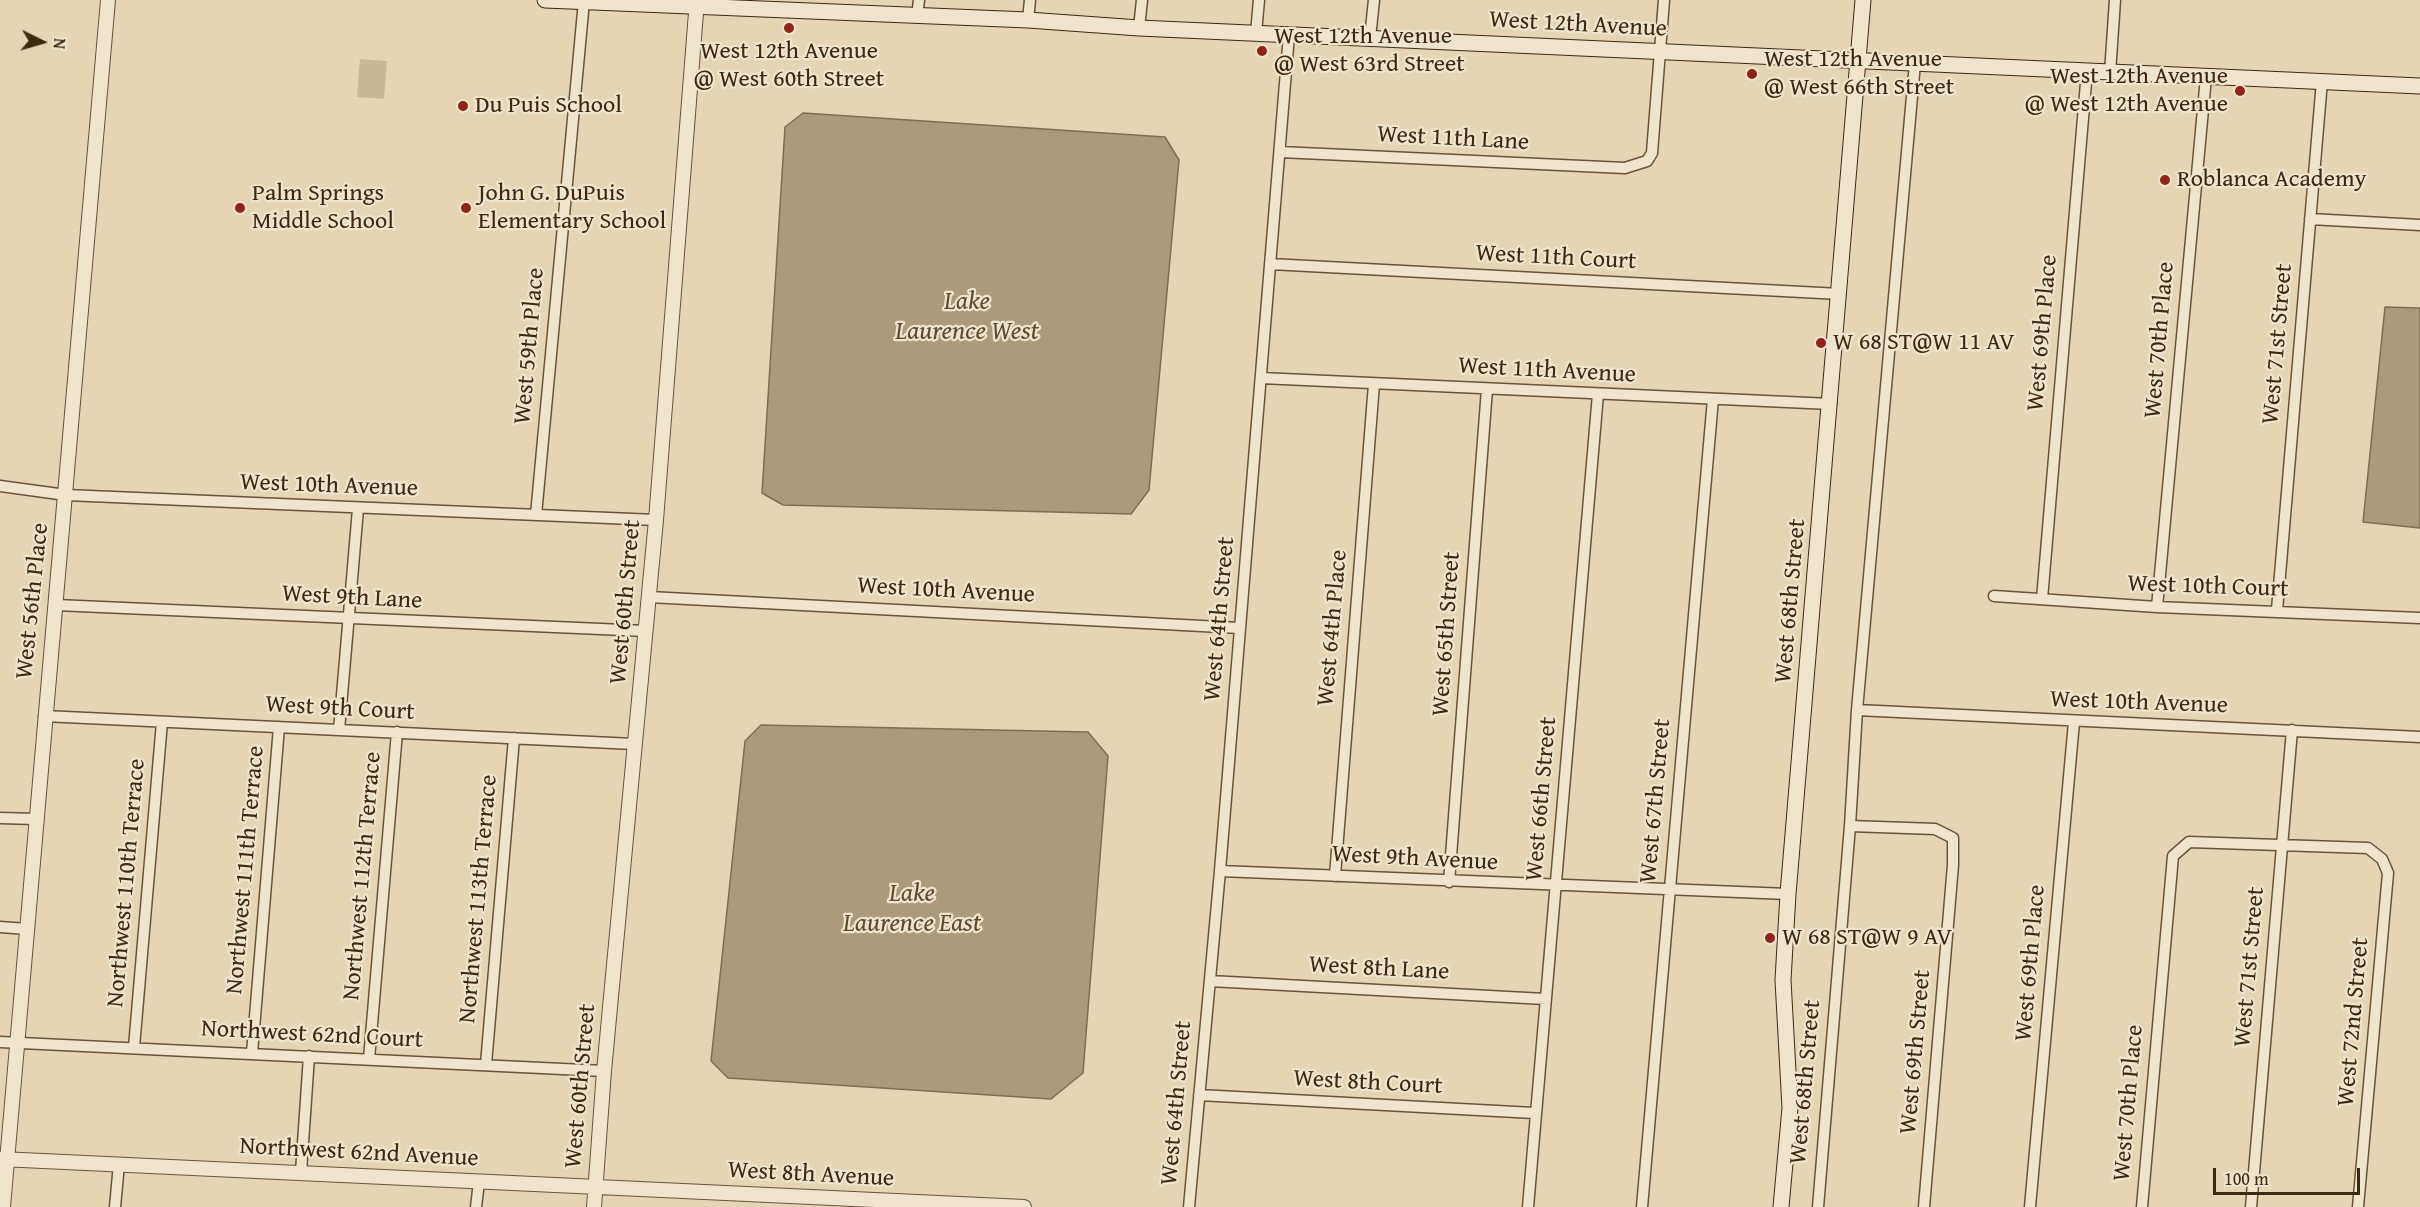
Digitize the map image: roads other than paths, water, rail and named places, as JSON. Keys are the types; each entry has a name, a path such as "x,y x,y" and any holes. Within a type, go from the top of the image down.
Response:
{"main road":[{"name":"West 12th Avenue","path":"545,0 697,3 1139,28 2420,86"},
{"name":"West 68th Street","path":"1781,1207 1790,1108 1783,980 1788,894 1831,404 1863,0"}],"street":[{"name":"West 56th Place","path":"3,1207 3,1159 17,1042 108,0"},
{"path":"917,16 919,0"},
{"path":"1028,20 1030,0"},
{"path":"1139,28 1142,0"},
{"path":"1256,33 1259,0"},
{"path":"1370,38 1374,0"},
{"path":"1660,51 1664,0"},
{"path":"2110,72 2115,0"},
{"name":"West 59th Place","path":"536,515 584,1"},
{"name":"West 60th Street","path":"594,1207 604,1071 656,520 697,3"},
{"name":"West 64th Street","path":"1189,1207 1220,871 1289,35"},
{"name":"West 11th Lane","path":"1280,152 1625,168 1647,162 1652,153 1660,51"},
{"name":"West 68th Street","path":"1818,1207 1850,826 1857,710 1915,63"},
{"name":"West 69th Place","path":"2042,599 2086,71"},
{"name":"West 70th Place","path":"2157,607 2206,77"},
{"name":"West 71st Street","path":"2277,610 2322,81"},
{"path":"2310,219 2420,225"},
{"name":"West 11th Court","path":"1270,264 1840,294"},
{"name":"West 11th Avenue","path":"1261,378 1831,404"},
{"name":"West 64th Place","path":"1335,876 1374,384"},
{"name":"West 65th Street","path":"1449,882 1487,389"},
{"name":"West 66th Street","path":"1528,1207 1534,1113 1598,394"},
{"name":"West 67th Street","path":"1642,1207 1713,399"},
{"name":"West 10th Avenue","path":"0,486 66,495 656,520"},
{"path":"339,730 358,509"},
{"name":"West 10th Court","path":"1994,596 2157,607 2277,610 2420,618"},
{"name":"West 10th Avenue","path":"649,597 1240,628"},
{"name":"West 9th Lane","path":"56,605 646,631"},
{"name":"West 10th Avenue","path":"1857,710 2420,737"},
{"name":"West 9th Court","path":"44,716 634,744"},
{"name":"Northwest 110th Terrace","path":"134,1047 162,722"},
{"name":"West 69th Place","path":"2030,1207 2074,722"},
{"name":"Northwest 111th Terrace","path":"252,1053 279,727"},
{"name":"West 71st Street","path":"2251,1207 2292,730"},
{"name":"Northwest 112th Terrace","path":"369,1059 397,732"},
{"name":"Northwest 113th Terrace","path":"486,1064 514,738"},
{"path":"0,818 36,819"},
{"name":"West 69th Street","path":"1850,826 1935,829 1953,838 1953,865 1924,1207"},
{"name":"West 70th Place","path":"2142,1207 2173,856 2189,842 2221,846 2282,845"},
{"name":"West 72nd Street","path":"2282,845 2368,848 2382,859 2388,873 2358,1207"},
{"name":"West 9th Avenue","path":"1220,871 1788,894"},
{"path":"0,927 27,929"},
{"name":"West 8th Lane","path":"1210,981 1545,999"},
{"path":"0,1042 17,1042"},
{"name":"Northwest 62nd Court","path":"17,1042 604,1071"},
{"path":"301,1172 309,1056"},
{"name":"West 8th Court","path":"1199,1095 1534,1113"},
{"path":"3,1159 119,1164 115,1207"},
{"name":"Northwest 62nd Avenue","path":"119,1164 596,1187"},
{"path":"476,1207 479,1182"},
{"name":"West 8th Avenue","path":"596,1187 1024,1207"}],"water":[{"name":"Lake Laurence West","path":"803,113 1165,137 1179,160 1149,490 1131,514 783,505 762,493 785,127"},
{"path":"2385,307 2420,308 2420,528 2363,522"},
{"name":"Lake Laurence East","path":"761,725 1088,732 1108,756 1083,1073 1051,1099 728,1078 711,1061 745,741"}],"place":[{"name":"West 12th Avenue @ West 60th Street","path":"789,28"},
{"name":"West 12th Avenue @ West 63rd Street","path":"1262,51"},
{"name":"West 12th Avenue @ West 66th Street","path":"1752,74"},
{"name":"West 12th Avenue @ West 12th Avenue","path":"2240,91"},
{"name":"Du Puis School","path":"463,106"},
{"name":"Roblanca Academy","path":"2165,180"},
{"name":"Palm Springs Middle School","path":"240,208"},
{"name":"John G. DuPuis Elementary School","path":"466,208"},
{"name":"W 68 ST@W 11 AV","path":"1821,343"},
{"name":"W 68 ST@W 9 AV","path":"1770,938"}]}
